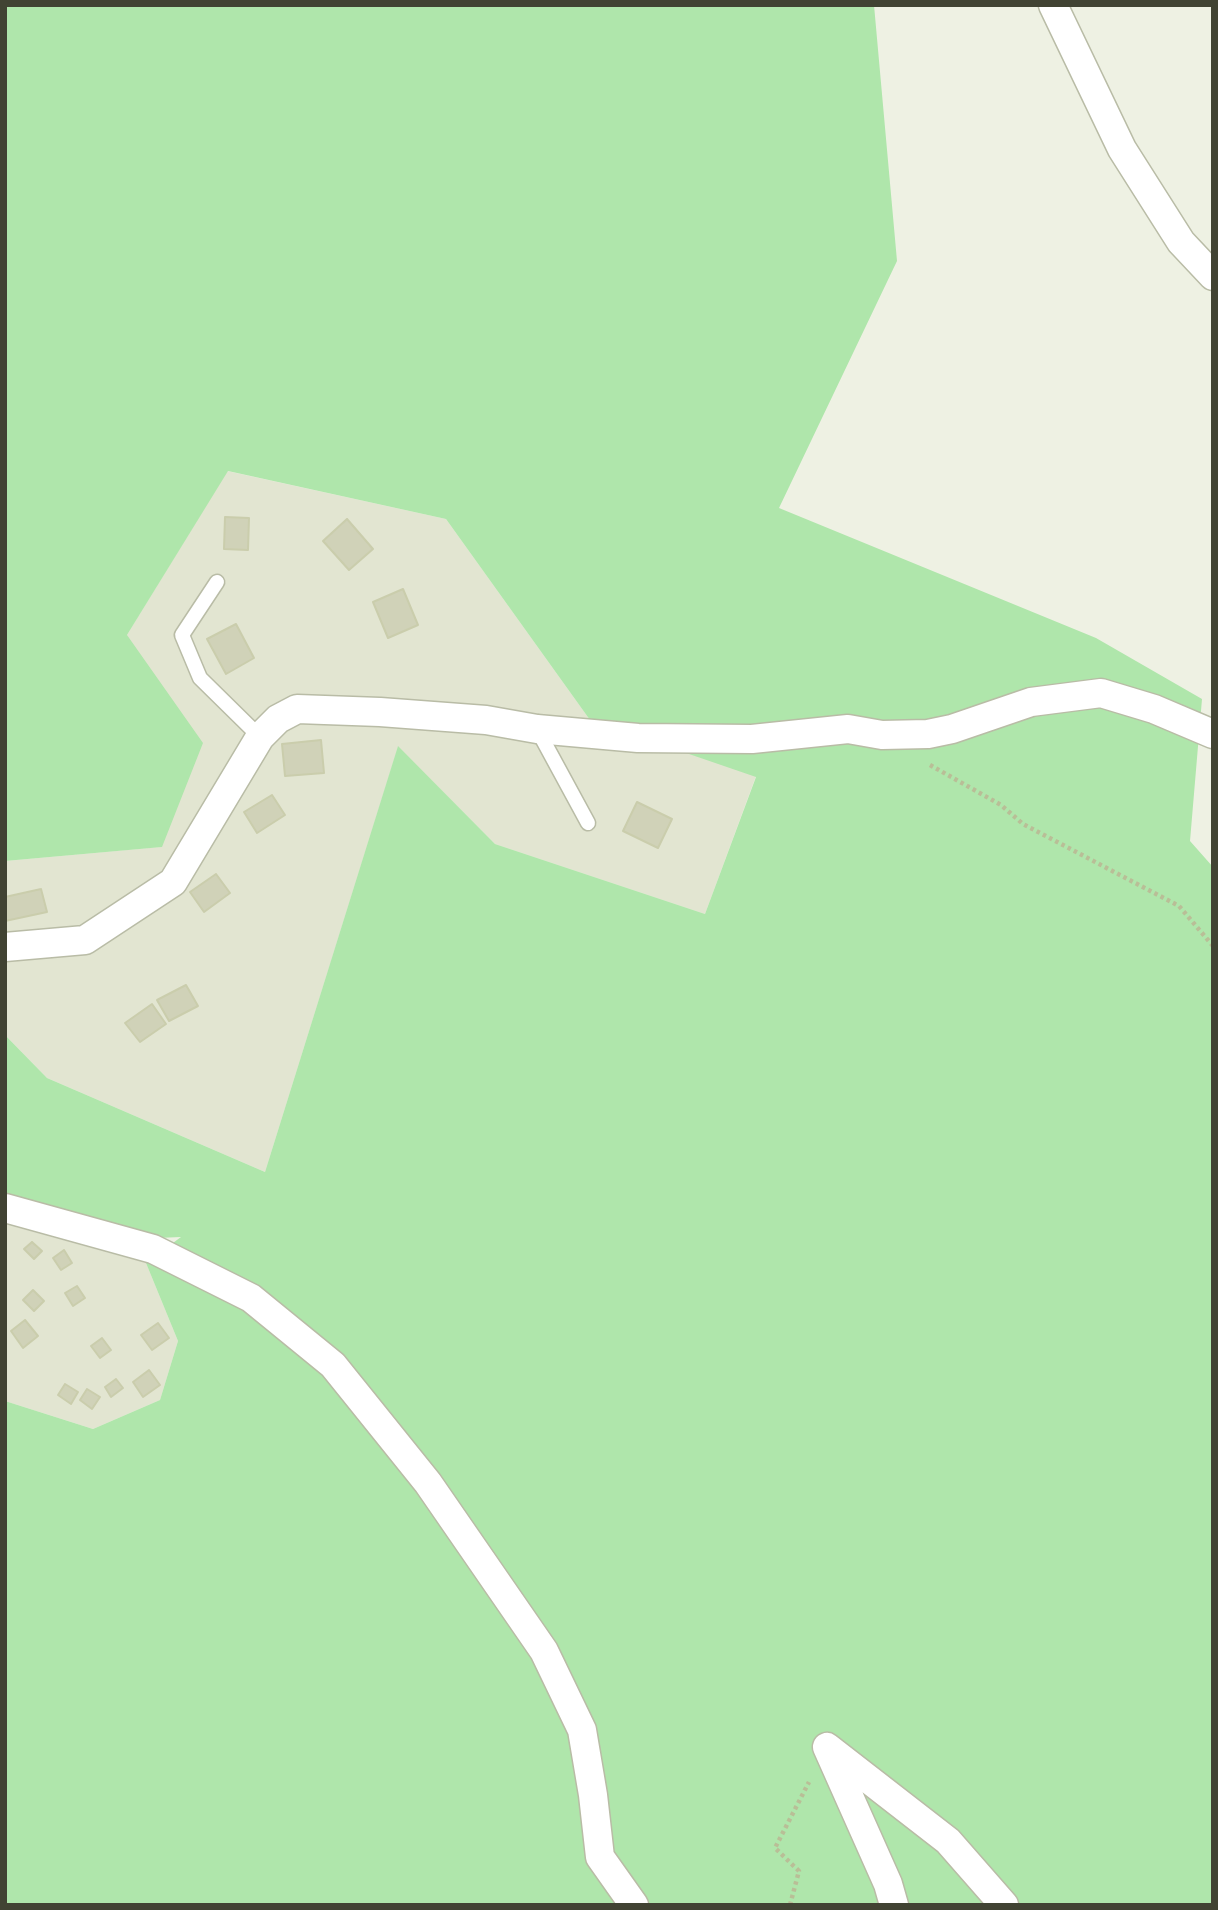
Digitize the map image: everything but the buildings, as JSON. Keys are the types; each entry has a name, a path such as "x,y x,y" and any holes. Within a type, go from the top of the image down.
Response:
{"street":[{"path":"1053,5 1122,149 1181,242 1213,276"},
{"path":"5,947 85,940 173,882 260,737 278,719 298,709 486,720 537,729 638,738 752,738 848,729 882,735 928,734 952,729 1031,702 1101,693 1154,709 1213,734"},
{"path":"5,1208 153,1250 251,1298 333,1365 428,1483 544,1651 582,1730 600,1857 634,1905"},
{"path":"827,1747 888,1884 894,1905"},
{"path":"827,1747 948,1841 1004,1905"}],"lane":[{"path":"217,582 182,635 200,678 260,737"},
{"path":"537,729 588,823"}],"path":[{"path":"924,761 1001,804 1023,824 1179,906 1213,946"},
{"path":"790,1905 799,1871 775,1848 827,1747"}],"shaded area":[{"path":"227,471 446,519 590,720 756,776 705,914 495,844 398,747 265,1172 47,1078 5,1035 5,861 161,847 127,635"},
{"path":"5,1224 146,1263 178,1341 160,1400 93,1429 5,1401"}],"green space":[{"path":"5,5 874,5 897,261 779,508 1096,638 1202,699 1190,841 1213,867 1213,1905 5,1905 5,1401 93,1429 160,1400 178,1341 146,1263 181,1237 157,1238 5,1195 5,1035 47,1078 265,1172 398,746 495,844 705,914 756,777 590,720 446,519 228,471 127,635 203,743 162,847 5,861"}]}
